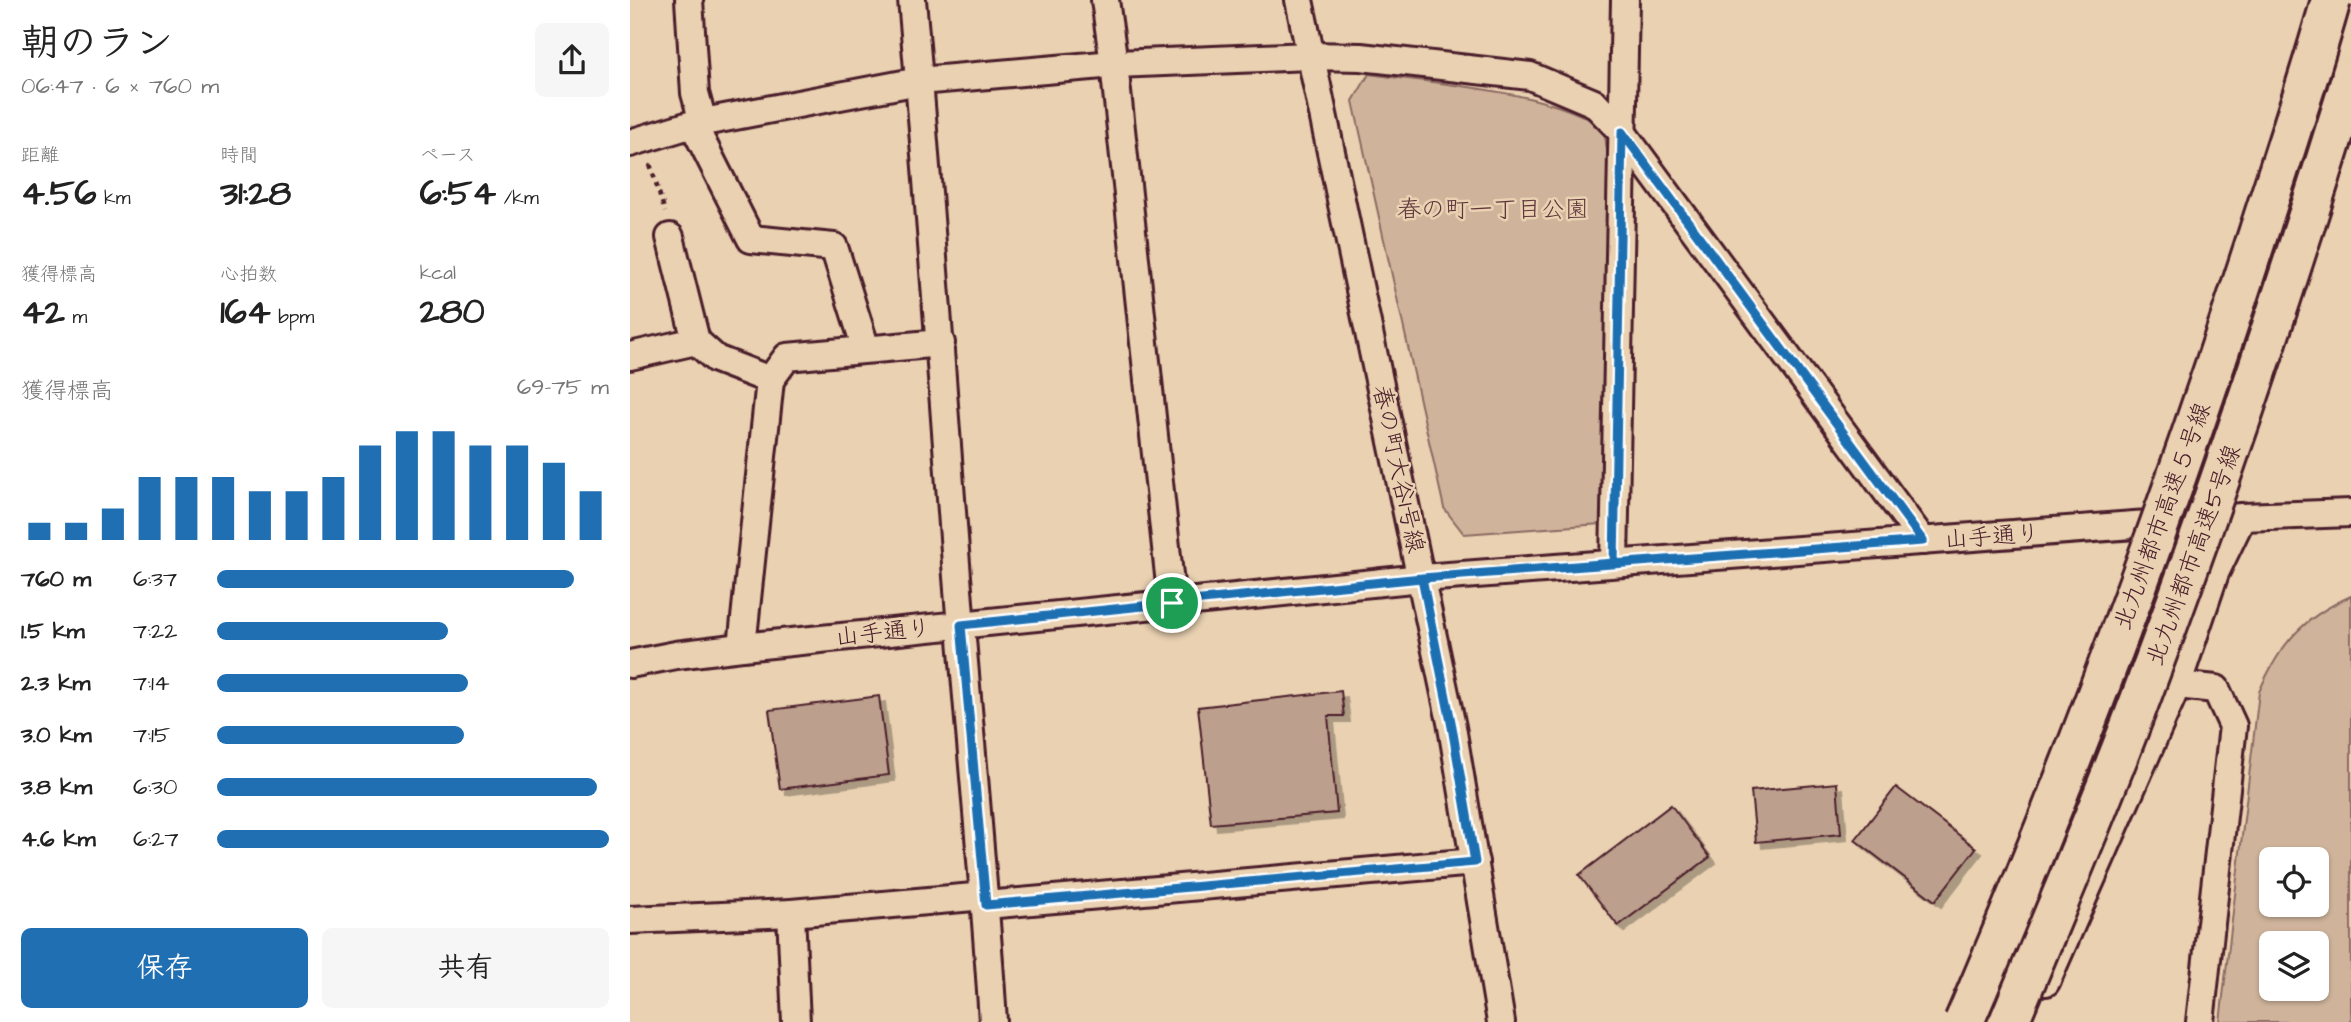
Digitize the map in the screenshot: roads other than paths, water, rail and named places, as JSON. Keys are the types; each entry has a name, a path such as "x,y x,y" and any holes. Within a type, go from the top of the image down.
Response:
{"highway":[{"name":"北九州都市高速５号線","path":"1964,1022 2076,753 2139,583 2209,385 2331,0"},
{"name":"北九州都市高速5号線","path":"2008,1022 2150,674 2296,259 2351,79"}],"street":[{"path":"688,0 695,93 692,125 751,239 834,247 866,349"},
{"path":"912,0 941,343 961,625 986,900 993,1022"},
{"path":"1105,0 1172,603"},
{"name":"春の町大谷1号線","path":"1299,0 1452,727 1501,1022"},
{"path":"1614,563 1625,0"},
{"path":"630,143 692,125 919,81 1114,64 1310,56 1361,57 1530,76 1594,103 1622,132 1923,541"},
{"path":"670,237 696,341 716,359 770,380"},
{"path":"630,356 696,341"},
{"path":"742,647 770,380 787,357 941,343"},
{"name":"山手通り","path":"630,664 676,654 1422,578 2242,517 2350,513"},
{"path":"2028,1022 2178,685 2215,573 2242,517"},
{"path":"2178,685 2216,689 2232,726 2200,1022"},
{"path":"630,920 986,900 1475,862"},
{"path":"791,913 796,1022"}],"park label":[{"name":"春の町一丁目公園","path":"1493,209"}]}
